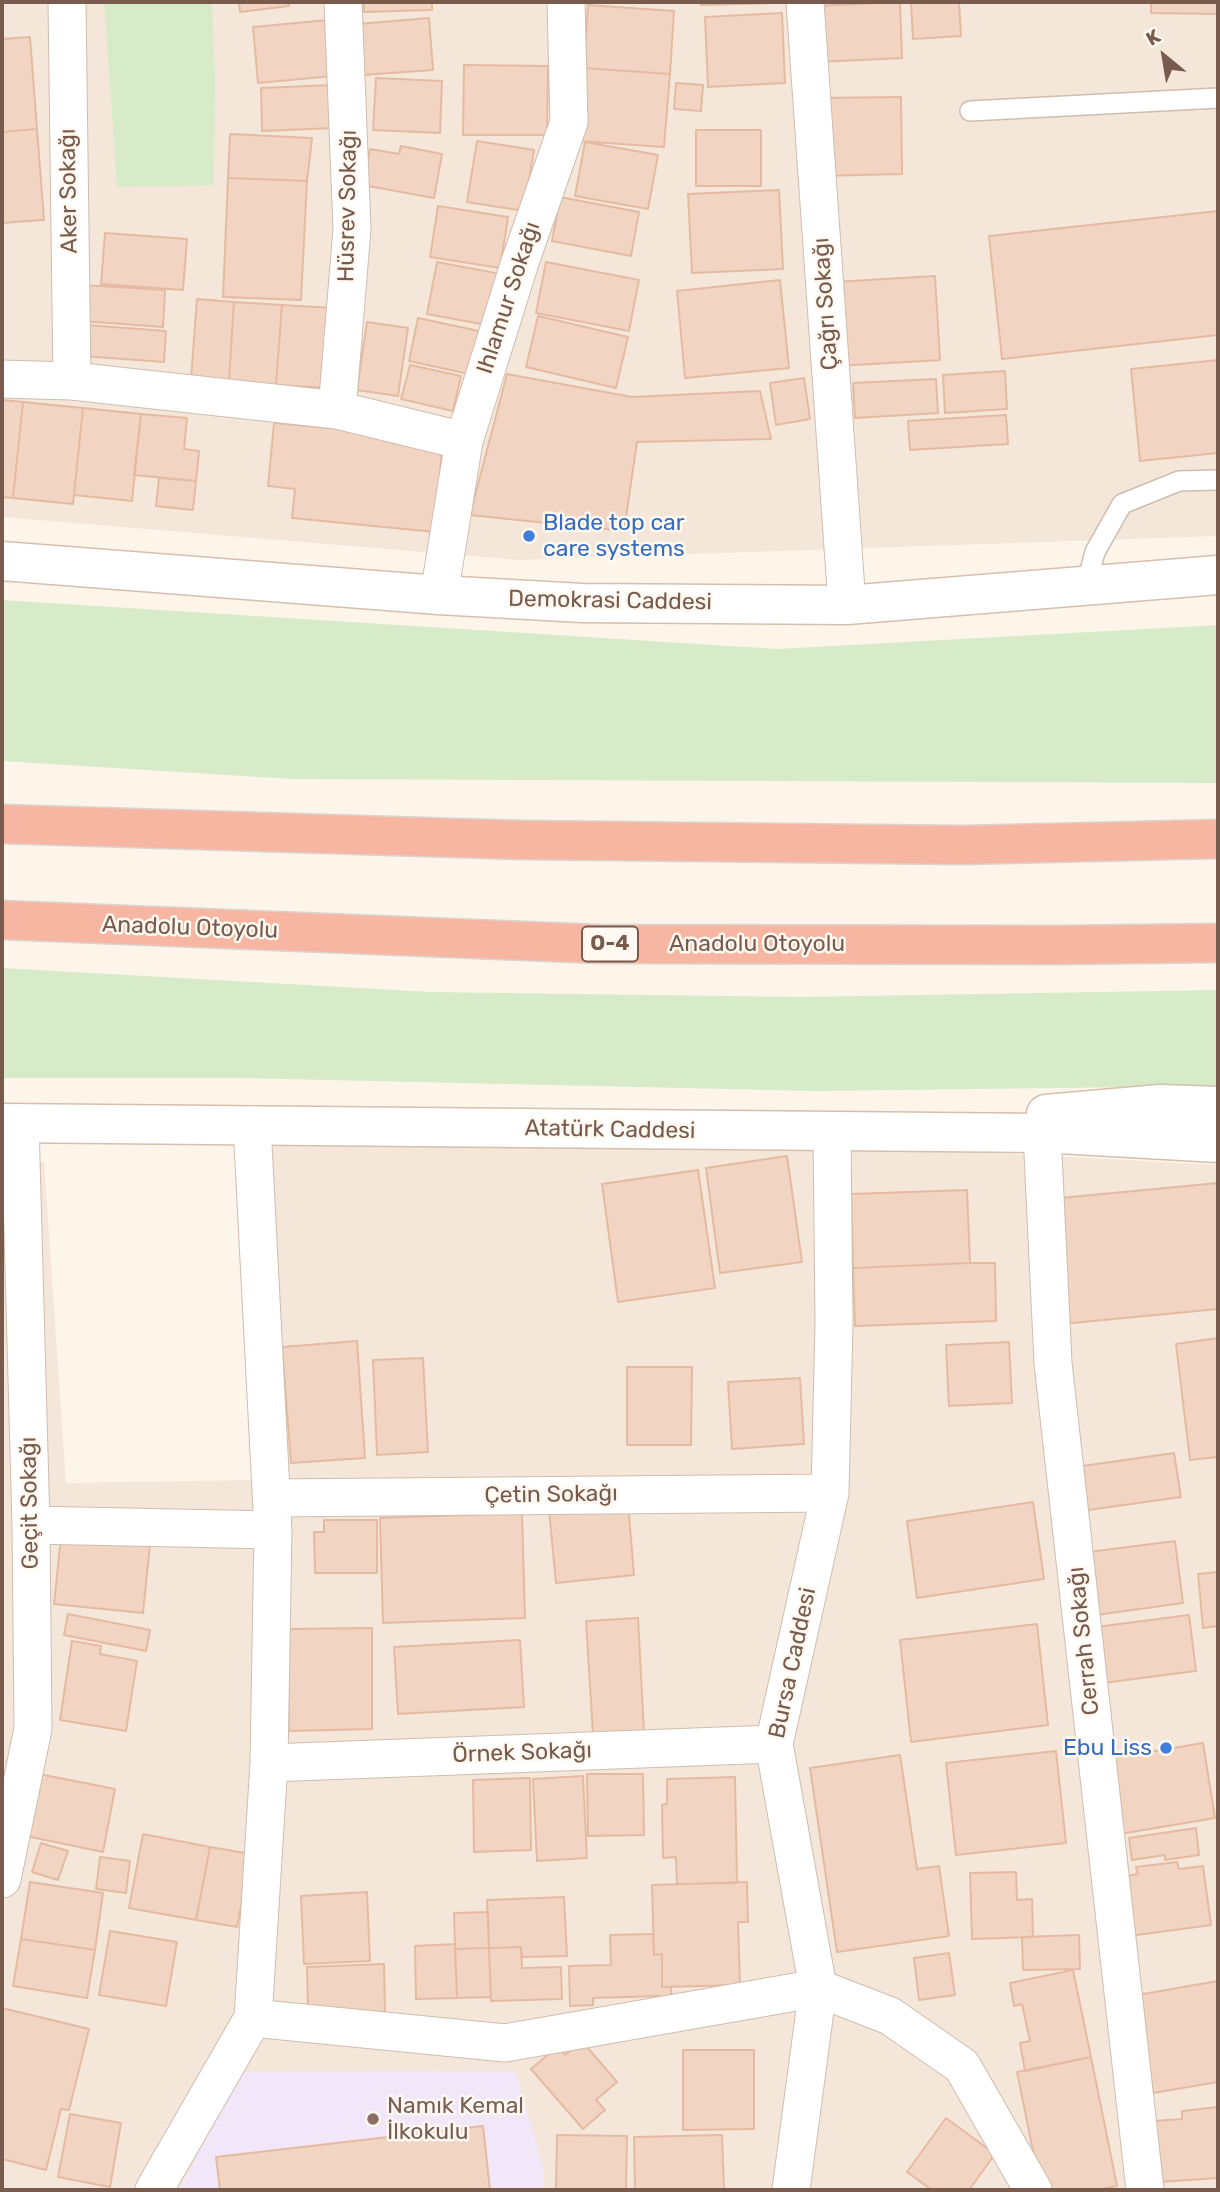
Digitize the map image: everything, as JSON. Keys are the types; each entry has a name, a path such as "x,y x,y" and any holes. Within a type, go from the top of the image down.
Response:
{"highway":[{"path":"2,824 536,841 963,845 1218,839"},
{"name":"Anadolu Otoyolu","path":"2,920 600,944 1218,943"}],"street":[{"name":"Aker Sokağı","path":"67,2 72,381"},
{"name":"Hüsrev Sokağı","path":"337,410 352,229 343,2"},
{"name":"Ihlamur Sokağı","path":"439,595 464,441 520,262 569,122 566,2"},
{"name":"Çağrı Sokağı","path":"805,2 847,605"},
{"path":"2,379 72,381 337,410 464,441"},
{"name":"Demokrasi Caddesi","path":"2,561 439,595 582,603 847,605 1218,575"},
{"path":"832,1133 1160,1104 1218,1106"},
{"name":"Atatürk Caddesi","path":"11,1123 1042,1133 1218,1143"},
{"name":"Geçit Sokağı","path":"2,1878 33,1729 31,1525 11,1123"},
{"path":"154,2190 253,2018 269,1763 273,1514 251,1125"},
{"name":"Bursa Caddesi","path":"791,2190 818,1988 774,1744 830,1493 834,1323 832,1133"},
{"name":"Cerrah Sokağı","path":"1042,1133 1053,1363 1145,2190"},
{"name":"Çetin Sokağı","path":"31,1525 830,1493"},
{"name":"Örnek Sokağı","path":"269,1763 774,1744"},
{"path":"253,2018 505,2043 818,1988 890,2016 962,2066 1033,2190"}],"lane":[{"path":"970,111 1218,98"},
{"path":"1086,586 1095,552 1122,504 1179,481 1218,480"}],"shaded area":[{"path":"2,2 1218,2 1218,536 519,560 2,517"},
{"path":"238,1144 976,1152 1218,1165 1218,2190 2,2190 2,1159 44,1162 66,1483 253,1480"},
{"name":"Namık Kemal İlkokulu","path":"515,2071 543,2166 543,2190 179,2190 242,2072"}],"green space":[{"path":"104,2 212,2 215,75 214,185 117,187"},
{"path":"2,600 778,649 1218,625 1218,783 292,779 2,761"},
{"path":"2,968 431,992 801,997 1218,990 1218,1086 816,1091 239,1078 2,1078"}],"building":[{"path":"239,2 288,2 289,6 240,12"},
{"path":"364,2 432,2 432,10 364,12"},
{"path":"701,2 778,2 778,3 701,5"},
{"path":"900,2 902,58 818,62 815,6"},
{"path":"911,2 959,2 961,36 913,39"},
{"path":"1151,2 1218,2 1218,14 1151,13"},
{"path":"588,5 674,11 670,74 584,68"},
{"path":"782,13 785,83 708,87 705,17"},
{"path":"429,18 433,70 362,75 358,24"},
{"path":"328,20 333,76 258,83 253,27"},
{"path":"30,37 37,129 2,132 2,39"},
{"path":"464,65 548,66 547,135 463,135"},
{"path":"584,68 670,74 664,147 578,141"},
{"path":"376,78 442,81 440,133 373,130"},
{"path":"676,83 703,85 701,111 674,109"},
{"path":"333,85 334,128 262,131 261,88"},
{"path":"901,97 902,174 819,176 818,98"},
{"path":"37,129 44,220 2,223 2,132"},
{"path":"696,130 761,130 761,186 696,186"},
{"path":"230,134 312,138 307,181 228,178"},
{"path":"477,141 534,150 524,211 467,202"},
{"path":"585,142 658,155 648,209 575,196"},
{"path":"401,146 442,154 434,198 363,185 370,149 399,154"},
{"path":"228,178 307,181 301,300 223,297"},
{"path":"779,190 783,269 692,273 688,194"},
{"path":"560,197 639,212 631,256 552,241"},
{"path":"438,206 508,217 500,268 430,257"},
{"path":"1218,211 1218,335 1002,359 989,236"},
{"path":"105,233 187,239 183,290 101,284"},
{"path":"437,262 506,275 497,327 427,314"},
{"path":"546,262 639,280 629,331 536,313"},
{"path":"935,276 940,360 838,366 834,282"},
{"path":"780,280 789,368 685,378 677,291"},
{"path":"83,285 165,290 163,327 81,321"},
{"path":"197,299 234,302 229,382 191,379"},
{"path":"234,302 282,305 276,385 229,382"},
{"path":"282,305 332,308 327,388 276,385"},
{"path":"538,316 628,337 616,388 526,367"},
{"path":"418,318 479,331 469,374 409,361"},
{"path":"367,322 408,328 398,396 357,390"},
{"path":"86,325 166,331 164,362 83,356"},
{"path":"1218,360 1218,453 1140,461 1131,369"},
{"path":"410,365 461,376 453,411 401,399"},
{"path":"1005,371 1007,409 945,413 943,375"},
{"path":"507,374 632,397 760,391 771,439 637,442 624,531 470,515"},
{"path":"804,378 810,419 776,425 770,383"},
{"path":"936,379 938,413 855,418 853,383"},
{"path":"2,400 23,402 13,498 2,497"},
{"path":"23,402 83,408 73,504 13,498"},
{"path":"83,408 141,414 132,501 74,495"},
{"path":"141,414 187,418 184,449 199,451 196,481 134,475"},
{"path":"1006,415 1008,444 910,450 908,421"},
{"path":"274,423 443,438 435,532 292,518 295,489 268,486"},
{"path":"159,478 196,481 193,510 156,506"},
{"path":"787,1156 802,1262 720,1273 706,1168"},
{"path":"698,1170 715,1288 618,1302 602,1184"},
{"path":"1218,1183 1218,1309 1062,1324 1050,1199"},
{"path":"967,1190 970,1263 853,1268 851,1194"},
{"path":"995,1263 996,1321 855,1326 853,1268"},
{"path":"1218,1338 1218,1457 1190,1460 1176,1344"},
{"path":"357,1341 365,1458 291,1463 282,1347"},
{"path":"1009,1342 1012,1403 949,1406 946,1345"},
{"path":"423,1358 428,1452 377,1455 373,1360"},
{"path":"627,1367 692,1367 691,1445 627,1445"},
{"path":"800,1378 804,1444 732,1449 728,1382"},
{"path":"1174,1453 1181,1497 1081,1511 1075,1467"},
{"path":"1033,1502 1044,1579 917,1598 907,1521"},
{"path":"628,1503 634,1575 556,1583 549,1510"},
{"path":"522,1513 525,1618 383,1623 380,1518"},
{"path":"324,1520 377,1520 377,1573 315,1573 314,1532 324,1532"},
{"path":"61,1537 150,1545 143,1613 54,1604"},
{"path":"1175,1541 1183,1603 1089,1616 1081,1553"},
{"path":"1218,1572 1218,1626 1203,1628 1198,1574"},
{"path":"68,1614 150,1630 146,1651 64,1635"},
{"path":"1189,1615 1196,1671 1103,1683 1096,1627"},
{"path":"638,1618 644,1732 593,1735 586,1621"},
{"path":"1037,1624 1048,1725 911,1742 900,1640"},
{"path":"372,1628 372,1729 289,1731 288,1629"},
{"path":"520,1640 524,1707 398,1714 394,1647"},
{"path":"72,1641 101,1646 100,1654 137,1661 126,1731 60,1720"},
{"path":"1203,1743 1215,1818 1120,1834 1107,1759"},
{"path":"1056,1751 1066,1843 956,1855 946,1763"},
{"path":"900,1755 917,1869 939,1866 949,1936 837,1952 810,1768"},
{"path":"39,1774 115,1789 103,1852 26,1836"},
{"path":"587,1774 643,1774 644,1835 588,1836"},
{"path":"583,1776 587,1858 537,1861 533,1779"},
{"path":"735,1777 737,1883 677,1884 676,1857 663,1858 662,1805 667,1804 667,1779"},
{"path":"530,1778 531,1850 474,1852 473,1780"},
{"path":"1196,1828 1199,1855 1165,1860 1165,1855 1132,1860 1129,1838"},
{"path":"143,1834 210,1847 196,1920 129,1908"},
{"path":"41,1843 68,1851 58,1880 32,1872"},
{"path":"210,1847 251,1854 237,1927 196,1920"},
{"path":"100,1857 130,1861 126,1893 96,1889"},
{"path":"1177,1862 1179,1869 1203,1866 1211,1925 1122,1937 1114,1878 1138,1874 1136,1867"},
{"path":"1016,1872 1017,1900 1032,1899 1033,1937 972,1939 970,1873"},
{"path":"30,1882 103,1893 95,1950 21,1939"},
{"path":"747,1882 748,1922 738,1922 740,1985 662,1987 662,1954 654,1955 652,1885"},
{"path":"367,1892 370,1961 304,1964 301,1896"},
{"path":"564,1897 567,1956 522,1957 521,1947 489,1948 487,1900"},
{"path":"488,1912 489,1948 455,1949 454,1913"},
{"path":"110,1931 177,1942 166,2006 99,1995"},
{"path":"653,1934 654,1955 662,1954 662,1987 671,1987 672,2003 660,2003 660,1996 593,1998 593,2005 570,2006 569,1966 611,1965 610,1935"},
{"path":"1079,1935 1080,1969 1023,1970 1022,1937"},
{"path":"21,1939 95,1950 87,1998 13,1986"},
{"path":"455,1944 457,1998 416,1999 415,1946"},
{"path":"521,1947 522,1968 561,1967 562,1999 491,2001 489,1948"},
{"path":"489,1948 491,1997 457,1998 455,1949"},
{"path":"949,1953 955,1995 919,2000 914,1958"},
{"path":"384,1964 385,2012 308,2015 307,1967"},
{"path":"1073,1970 1091,2057 1025,2071 1020,2043 1030,2041 1022,2004 1014,2006 1010,1983"},
{"path":"1218,1981 1218,2082 1153,2093 1137,1995"},
{"path":"2,2008 89,2029 69,2110 61,2109 46,2170 2,2159"},
{"path":"582,2041 617,2082 596,2100 605,2110 583,2129 531,2069 558,2046 565,2055"},
{"path":"683,2050 754,2050 754,2129 683,2130"},
{"path":"1091,2057 1117,2186 1096,2190 1041,2190 1017,2072"},
{"path":"1218,2107 1218,2178 1159,2182 1154,2121 1182,2119 1182,2111"},
{"path":"70,2114 121,2123 110,2187 58,2177"},
{"path":"946,2118 995,2154 969,2190 932,2190 907,2172"},
{"path":"483,2126 490,2190 220,2190 216,2157"},
{"path":"557,2135 627,2136 626,2190 556,2190"},
{"path":"722,2135 724,2190 635,2190 634,2137"}],"place":[{"name":"Blade top car care systems","path":"529,536"},
{"name":"Ebu Liss","path":"1166,1748"},
{"name":"Namık Kemal İlkokulu","path":"373,2119"}]}
